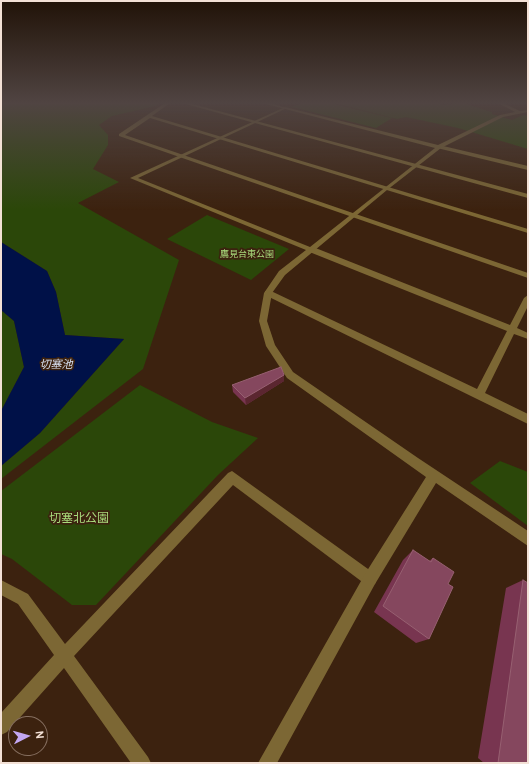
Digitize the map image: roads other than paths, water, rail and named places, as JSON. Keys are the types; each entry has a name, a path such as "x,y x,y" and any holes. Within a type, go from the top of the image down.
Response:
{"street":[{"path":"131,139 528,276"},
{"path":"216,139 133,178 528,336"},
{"path":"225,139 385,189 528,231"},
{"path":"315,139 528,196"},
{"path":"409,139 528,168"},
{"path":"456,139 439,146 282,273 268,293 263,321 271,346 290,375 528,539"},
{"path":"268,293 528,419"},
{"path":"480,395 511,329 528,298"},
{"path":"267,763 370,579 434,475"},
{"path":"1,726 64,656 232,477 370,579"},
{"path":"1,587 23,599 142,763"}],"water":[{"name":"切塞池","path":"1,242 47,271 56,292 65,335 124,339 40,433 1,466 1,411 24,367 14,321 1,310"}],"park label":[{"name":"鷹見台東公園","path":"247,255"},
{"name":"切塞北公園","path":"79,520"}]}
